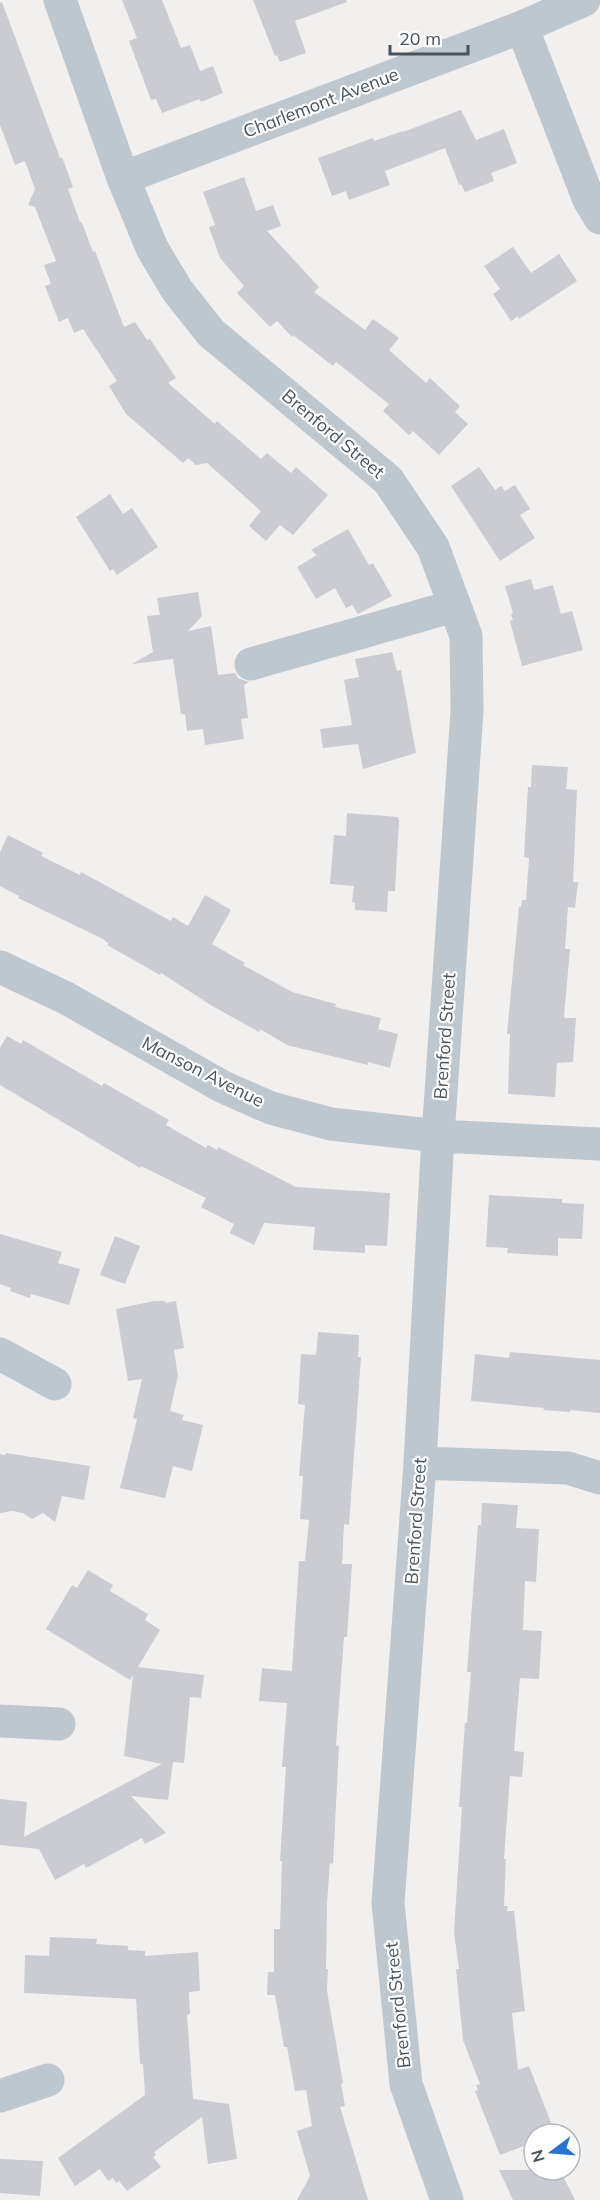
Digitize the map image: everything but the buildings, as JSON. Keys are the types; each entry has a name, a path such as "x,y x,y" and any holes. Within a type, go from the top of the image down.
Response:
{"street":[{"name":"Brenford Street","path":"60,0 123,178 152,248 177,290 212,333 388,480 433,547 466,636 467,711 438,1136 420,1463 388,1903 406,2084 447,2200"},
{"name":"Charlemont Avenue","path":"123,178 522,27 584,0"},
{"path":"522,27 589,200 600,218"},
{"path":"251,664 454,606"},
{"name":"Manson Avenue","path":"0,967 66,998 223,1087 271,1108 331,1124 438,1136 600,1144"},
{"path":"0,1354 55,1384"},
{"path":"420,1463 568,1468 600,1478"},
{"path":"0,1721 59,1724"},
{"path":"0,2096 48,2080"}]}
